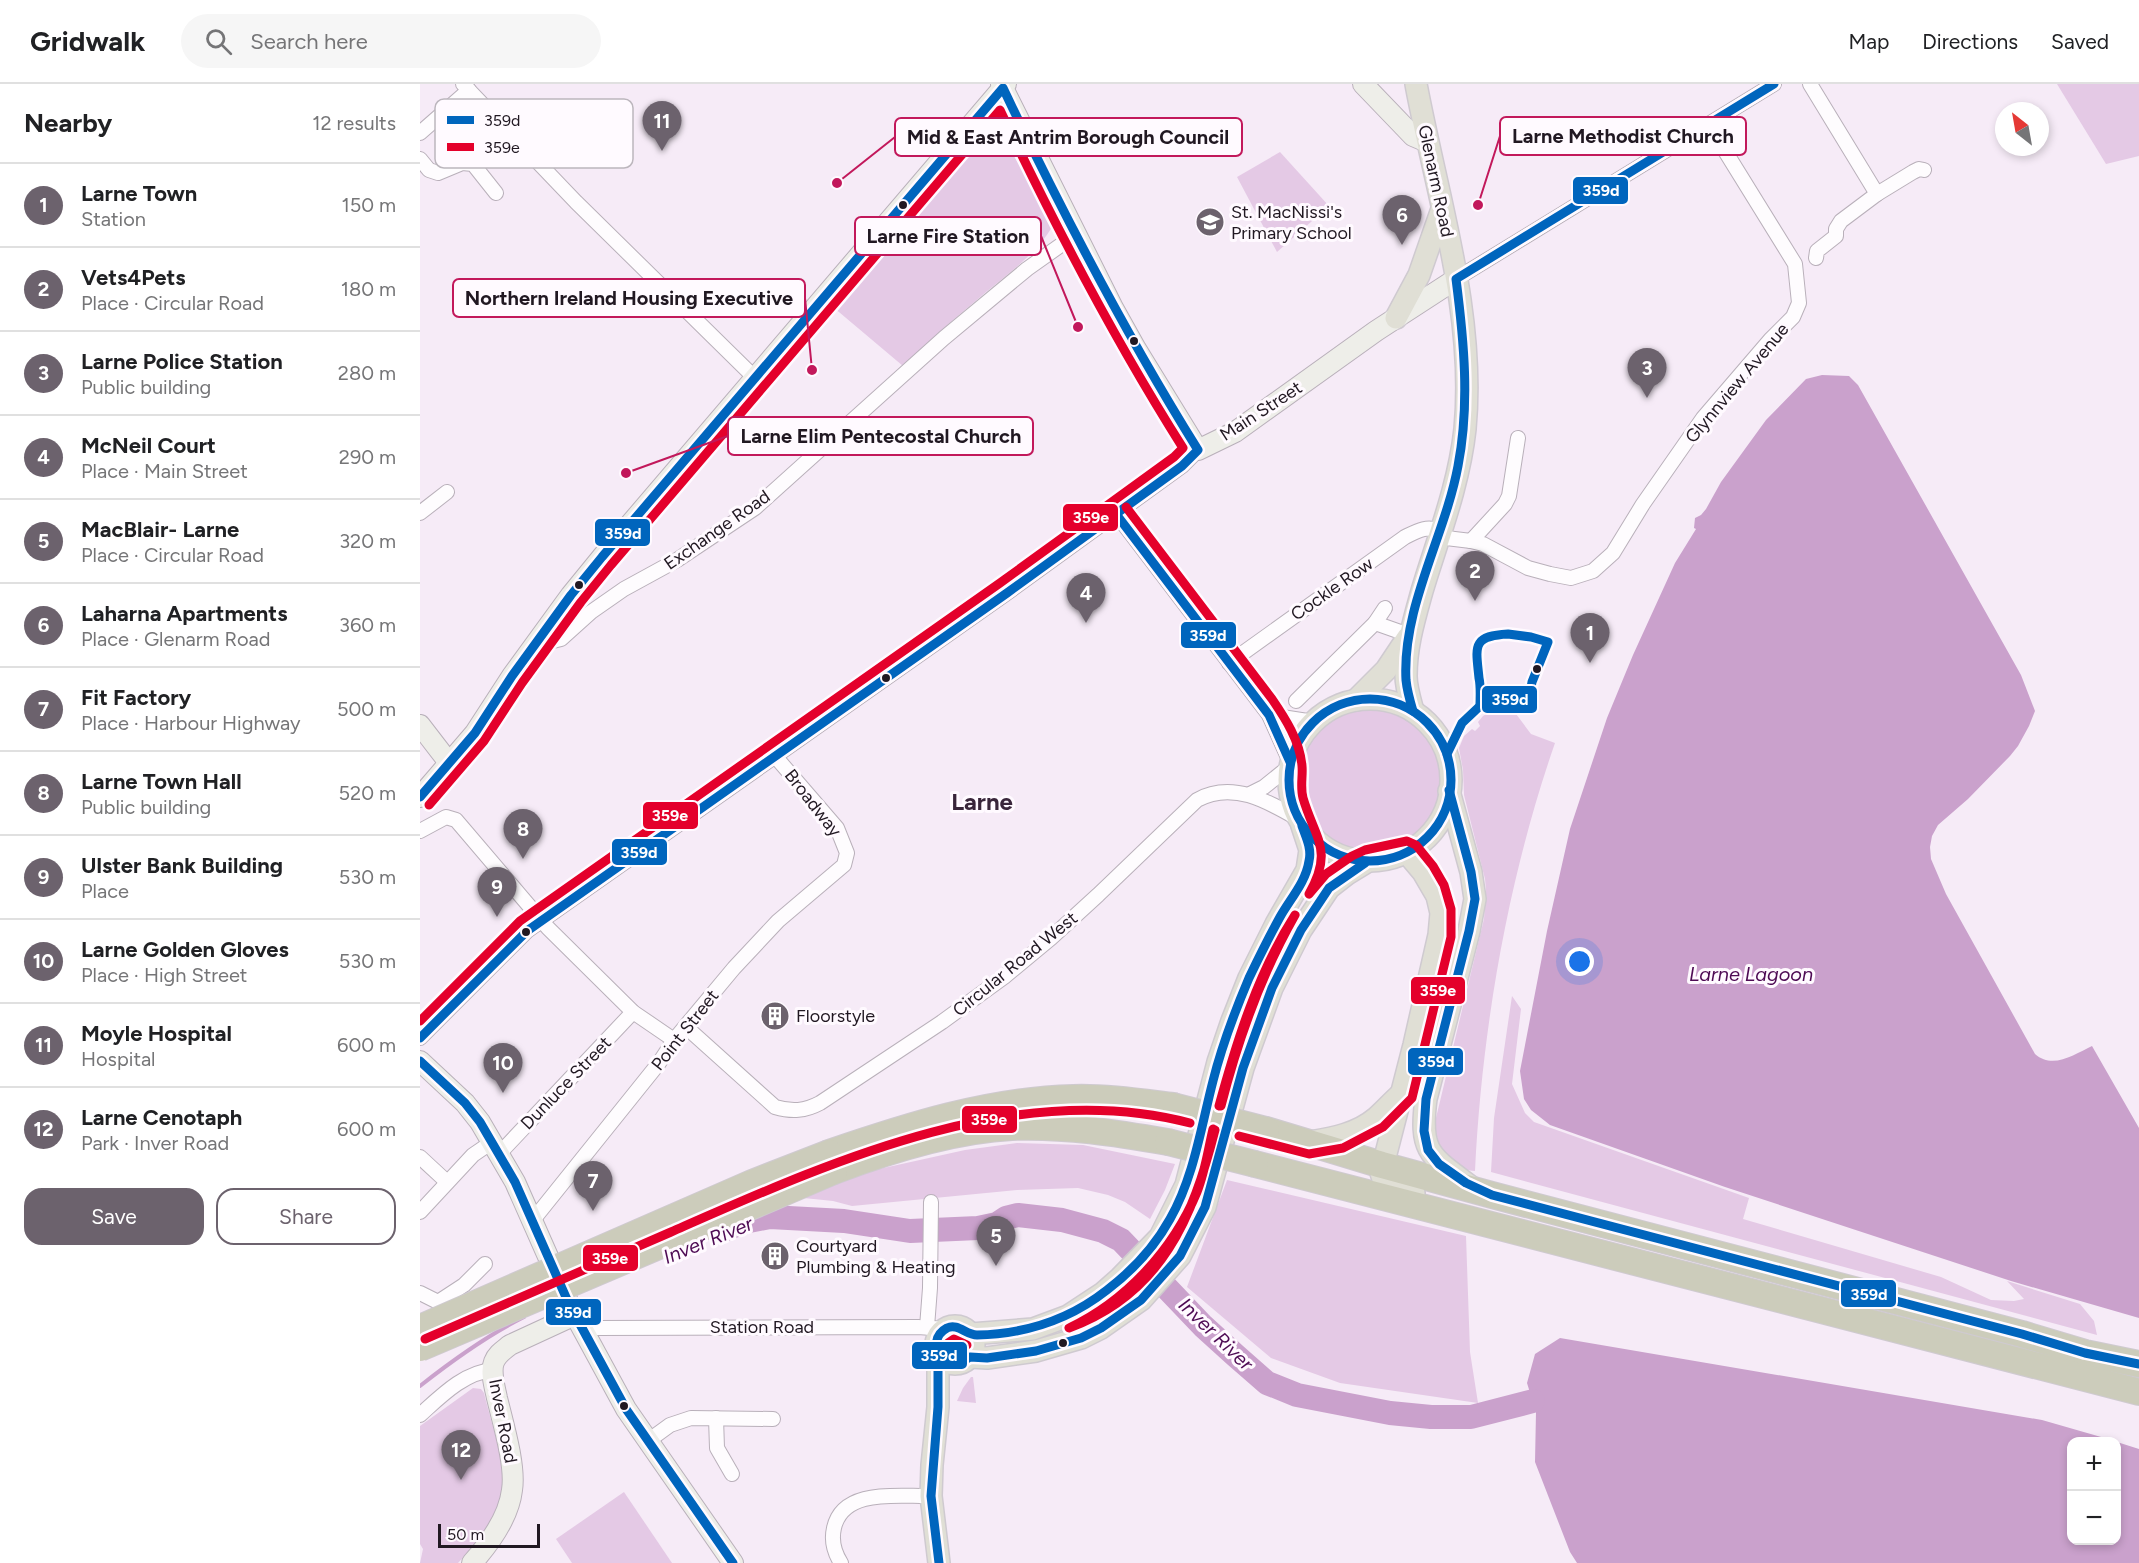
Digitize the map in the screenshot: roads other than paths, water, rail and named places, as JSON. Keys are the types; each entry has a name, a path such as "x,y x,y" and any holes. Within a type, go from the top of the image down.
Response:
{"highway":[{"path":"420,1348 832,1162 888,1133 951,1115 1011,1103 1073,1098 1126,1100 1173,1106 1310,1142 1382,1165 1573,1245 2139,1392"},
{"path":"420,1328 752,1184 832,1162 968,1133 1011,1127 1109,1132 1168,1142 1360,1192 1481,1208 2022,1334 2085,1353 2139,1364"}],"main road":[{"name":"Glenarm Road","path":"1409,636 1456,478 1465,430 1465,361 1456,279 1416,84"},
{"path":"1396,318 1419,275 1442,209"},
{"path":"1356,700 1386,670 1409,636"},
{"path":"1409,636 1406,678 1413,711"},
{"path":"938,1354 945,1362 956,1365 966,1360 1024,1353 1081,1338 1128,1311 1180,1256 1205,1207 1243,1068 1272,988 1301,930 1329,888 1347,874 1365,863 1392,859 1407,853 1424,842 1437,827 1449,790 1451,772 1447,754 1439,736 1413,711 1395,703 1376,699 1356,700 1336,706 1314,722 1299,740 1290,764 1291,796 1310,850 1307,870 1276,924 1245,989 1218,1062 1186,1185 1155,1242 1103,1293 1068,1316 1054,1322 1033,1329 971,1334 961,1327 936,1328 938,1407 931,1496 939,1563"},
{"path":"1449,790 1471,872 1475,899 1426,1099 1423,1117 1424,1133 1428,1151 1481,1208"},
{"path":"1301,823 1316,842 1334,854 1365,863"},
{"path":"1382,1165 1436,946 1441,914 1437,896 1423,872 1407,853"},
{"path":"1310,1142 1341,1136 1362,1127 1376,1118 1401,1094"},
{"path":"938,1407 974,1346 971,1334"}],"street":[{"path":"1363,84 1413,136 1427,142"},
{"path":"1456,279 1774,84"},
{"path":"1810,84 1876,194"},
{"path":"420,797 475,733 512,675 602,557 976,120 1003,85 1026,137 1136,349 1198,450"},
{"path":"454,99 466,87 478,99"},
{"path":"420,133 435,118"},
{"path":"976,120 1004,126 1026,137"},
{"name":"Glynnview Avenue","path":"1471,541 1483,544 1528,568 1571,578 1593,571 1613,553 1643,504 1703,418 1770,340 1793,317 1799,303 1795,264 1709,124"},
{"path":"420,159 429,170 438,173 451,168"},
{"path":"475,168 496,193"},
{"path":"544,168 615,241 755,378"},
{"path":"1816,258 1816,251 1836,236 1836,229 1841,221 1876,194 1919,169 1924,170"},
{"name":"Exchange Road","path":"540,637 553,641 561,639 591,612 624,589 677,560 755,508 944,338 1027,269 1076,235"},
{"name":"Main Street","path":"420,1038 512,945 542,922 774,755 1007,593 1182,466 1198,450 1235,432 1396,318 1456,279"},
{"path":"1471,541 1505,504 1509,496 1518,438"},
{"path":"420,513 447,492"},
{"path":"1116,513 1269,715 1290,764 1264,786 1250,794"},
{"name":"Cockle Row","path":"1228,663 1406,537 1426,528 1433,528 1439,534 1471,541"},
{"path":"1296,701 1375,623 1385,608"},
{"path":"1375,623 1409,636"},
{"path":"1269,715 1314,722"},
{"path":"420,725 450,764"},
{"name":"Broadway","path":"774,755 837,828 847,853"},
{"name":"Circular Road West","path":"686,1027 775,1107 787,1110 807,1110 820,1104 942,1022 1004,977 1098,895 1197,800 1214,794 1250,794 1301,823"},
{"path":"420,831 446,817 456,820 542,922 633,1012 674,1040"},
{"name":"Point Street","path":"533,1220 659,1063 674,1040 734,968 778,921 844,865 847,853"},
{"name":"Dunluce Street","path":"420,1212 473,1155 495,1148 633,1012"},
{"path":"421,1063 465,1103 480,1122 533,1220 574,1315 626,1409 733,1563"},
{"path":"420,1156 447,1182"},
{"path":"931,1202 930,1244 936,1328"},
{"path":"420,1293 438,1302 464,1285 485,1264"},
{"name":"Station Road","path":"574,1315 595,1328 936,1328"},
{"name":"Inver Road","path":"472,1563 501,1521 513,1488 512,1467 493,1370 494,1361 505,1349 574,1315"},
{"path":"420,1415 441,1396 468,1377 485,1370 493,1370"},
{"path":"648,1441 670,1425 691,1418 773,1419"},
{"path":"716,1418 717,1448 732,1474"},
{"path":"841,1563 834,1548 833,1533 837,1517 848,1504 872,1497 931,1496"}],"water":[{"name":"Larne Lagoon","path":"1822,375 1849,376 1858,385 2021,675 2035,711 2018,746 2010,756 1968,799 1938,825 1932,836 1931,859 1946,894 2035,1054 2042,1059 2056,1061 2092,1046 2139,1128 2139,1318 2011,1281 1725,1187 1550,1125 1531,1110 1524,1099 1520,1071 1547,931 1570,829 1607,718 1675,563 1696,529 1694,528 1695,518 1706,509 1721,482 1766,420 1806,379"},
{"path":"1560,1338 2042,1420 2101,1437 2067,1437 2067,1545 2121,1545 2121,1443 2139,1449 2139,1563 1577,1563 1570,1552 1535,1462 1536,1412 1527,1383 1535,1354"}],"waterway":[{"name":"Inver River","path":"721,1231 744,1222 770,1217 844,1221 910,1231 978,1228 997,1224 1006,1218 1018,1215 1062,1220 1103,1231 1121,1240 1203,1326 1235,1355 1267,1383 1297,1395 1390,1413 1431,1417 1471,1417 1533,1401"},
{"name":"Inver River","path":"420,1386 470,1349 524,1317"}],"place":[{"name":"Moyle Hospital","path":"662,151"},
{"name":"Mid & East Antrim Borough Council","path":"837,183"},
{"name":"Larne Methodist Church","path":"1478,205"},
{"name":"St. MacNissi's Primary School","path":"1210,222"},
{"name":"Laharna Apartments","path":"1402,245"},
{"name":"Larne Fire Station","path":"1078,327"},
{"name":"Northern Ireland Housing Executive","path":"812,370"},
{"name":"Larne Police Station","path":"1647,398"},
{"name":"Larne Elim Pentecostal Church","path":"626,473"},
{"name":"Vets4Pets","path":"1475,601"},
{"name":"McNeil Court","path":"1086,623"},
{"name":"Larne Town","path":"1590,663"},
{"name":"Larne Town Hall","path":"523,859"},
{"name":"Ulster Bank Building","path":"497,917"},
{"name":"Floorstyle","path":"775,1016"},
{"name":"Larne Golden Gloves","path":"503,1093"},
{"name":"Fit Factory","path":"593,1211"},
{"name":"Courtyard Plumbing & Heating","path":"775,1256"},
{"name":"MacBlair- Larne","path":"996,1266"},
{"name":"Larne Cenotaph","path":"461,1480"}],"district":[{"name":"Larne","path":"982,801"}]}
